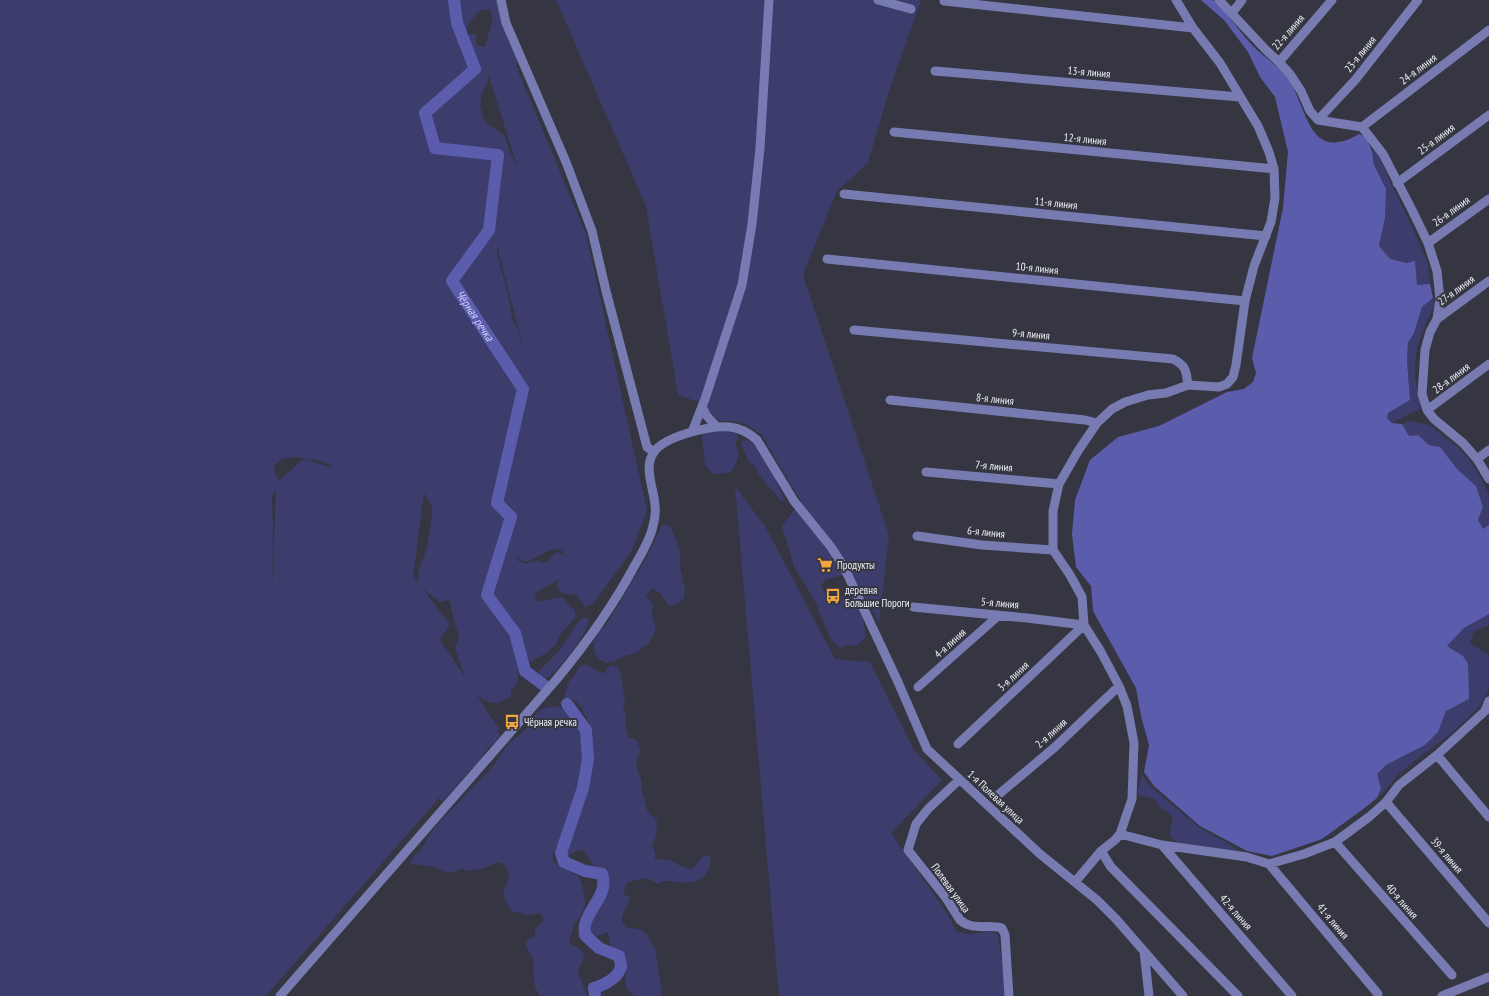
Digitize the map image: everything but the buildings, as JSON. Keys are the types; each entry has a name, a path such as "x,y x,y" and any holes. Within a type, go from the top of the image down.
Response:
{"street":[{"path":"280,996 556,680 582,648 606,615 628,579 648,541 653,528 655,505 650,479 650,464 654,452 647,447 608,299 592,230 566,162 506,23 501,0"},
{"path":"692,432 742,284 752,224 760,148 769,0"},
{"path":"878,0 911,9"},
{"path":"1075,882 1101,851 1120,834 1132,799 1134,743 1127,706 1119,686 1101,652 1084,625 1082,597 1070,575 1053,550 1053,511 1059,484 1078,451 1097,423 1112,409 1125,402 1188,385 1219,387 1227,384 1233,377 1236,365 1244,301 1254,266 1271,222 1275,198 1274,169 1269,152 1258,126 1220,63 1193,28 1176,0"},
{"path":"1219,0 1261,46 1279,62 1302,92 1310,111 1318,120 1362,127 1383,154 1428,243 1437,271 1440,299 1437,319 1430,332 1425,350 1422,394 1427,410 1434,419 1463,443 1477,459 1489,479"},
{"path":"1232,13 1242,0"},
{"name":"22-я линия","path":"1279,62 1332,0"},
{"name":"23-я линия","path":"1318,120 1356,79 1418,0"},
{"path":"944,1 1193,28"},
{"name":"24-я линия","path":"1362,127 1489,30"},
{"name":"13-я линия","path":"936,71 1240,97"},
{"name":"25-я линия","path":"1397,183 1489,115"},
{"name":"12-я линия","path":"894,132 1274,169"},
{"name":"11-я линия","path":"844,194 1266,236"},
{"name":"26-я линия","path":"1428,243 1489,199"},
{"name":"10-я линия","path":"827,259 1244,301"},
{"name":"27-я линия","path":"1437,319 1489,281"},
{"name":"9-я линия","path":"854,330 1173,359 1180,363 1186,370 1188,385"},
{"name":"28-я линия","path":"1427,410 1489,364"},
{"name":"8-я линия","path":"890,400 1085,420 1097,423"},
{"path":"702,406 706,414 717,427"},
{"name":"1-я Полевая улица","path":"654,452 663,444 692,432 717,427 738,428 757,440 794,501 831,547 849,576 927,749 1040,854 1097,900 1116,919 1183,996"},
{"path":"1477,459 1489,450"},
{"name":"7-я линия","path":"926,472 1059,484"},
{"name":"6-я линия","path":"917,536 982,544 1053,550"},
{"name":"5-я линия","path":"912,606 1084,625"},
{"name":"4-я линия","path":"918,687 998,616"},
{"name":"3-я линия","path":"958,744 1084,625"},
{"name":"2-я линия","path":"998,795 1055,747 1119,686"},
{"path":"1120,834 1162,845 1247,857 1269,864 1304,854 1335,842 1386,802 1399,786 1487,713 1489,701"},
{"path":"1437,755 1489,817"},
{"name":"Полевая улица","path":"959,780 928,809 916,824 908,850 916,862 931,878 964,924 975,928 996,926 1002,928 1006,935 1009,996"},
{"name":"39-я линия","path":"1386,802 1489,923"},
{"name":"40-я линия","path":"1335,842 1452,975"},
{"name":"42-я линия","path":"1162,845 1292,996"},
{"path":"1101,851 1111,867 1238,996"},
{"name":"41-я линия","path":"1269,864 1378,994"},
{"path":"1144,951 1149,996"},
{"path":"1442,996 1461,993 1489,977"}],"shaded area":[{"path":"0,0 498,0 517,60 516,66 586,234 647,511 631,552 593,604 585,607 577,595 561,593 557,587 559,579 537,593 534,597 537,601 563,598 575,611 575,618 561,633 555,645 546,653 523,664 517,671 518,682 511,690 511,696 498,703 494,703 477,696 499,729 496,733 500,732 500,735 496,741 487,750 478,764 471,769 446,798 441,801 439,798 266,996 0,996","holes":["483,9 489,9 493,18 485,47 476,45 476,35 472,33 468,35 467,31 469,23 476,14","488,73 516,165 504,135 488,124 483,118 480,105 482,93 488,81","497,246 524,351 518,330 512,319 509,298 497,254","297,457 325,462 333,468 304,459 279,480 275,474 274,466 283,458","276,489 272,592 272,496","424,493 432,506 432,516 427,548 418,572 418,583 413,577","552,549 563,551 563,555 557,552 544,563 541,563 538,560 525,563 520,562 517,558 526,562","422,588 440,602 449,600 459,638 455,648 465,677 440,640 450,624"]},
{"path":"556,0 921,0 887,97 868,163 837,191 803,275 889,535 879,623 870,604 859,590 850,574 826,579 822,584 822,589 831,597 849,594 860,607 866,637 856,646 848,645 840,648 831,640 814,599 794,567 782,526 801,501 762,435 748,425 733,421 719,421 709,411 707,405 678,395 646,206"},
{"path":"1201,0 1213,0 1255,48 1276,65 1287,77 1310,126 1320,138 1334,143 1345,141 1359,134 1366,137 1372,151 1374,165 1386,189 1385,218 1379,246 1390,259 1407,263 1415,261 1417,285 1430,284 1433,298 1422,307 1414,333 1408,343 1407,360 1410,400 1388,413 1387,418 1392,423 1402,424 1409,436 1418,435 1429,445 1440,447 1458,470 1476,486 1483,507 1478,520 1483,529 1489,525 1489,614 1464,628 1447,646 1463,656 1468,664 1469,699 1446,711 1438,732 1425,745 1386,765 1377,774 1381,788 1377,798 1362,810 1322,839 1272,856 1247,851 1200,826 1154,786 1144,772 1149,745 1141,716 1136,688 1093,611 1091,586 1076,567 1072,534 1075,500 1090,460 1118,437 1159,426 1227,392 1244,389 1253,382 1256,373 1252,358 1283,208 1288,152 1275,97 1260,77 1248,52 1224,20"},
{"path":"1377,150 1428,264 1430,284 1417,285 1416,276 1407,263 1390,259 1379,246 1385,218 1386,189 1374,165 1372,151"},
{"path":"1433,298 1435,305 1421,335 1415,361 1416,382 1421,409 1392,423 1387,419 1388,413 1410,400 1407,360 1408,343 1414,333 1422,307"},
{"path":"1409,421 1430,425 1458,447 1469,459 1489,494 1489,525 1483,530 1478,520 1483,507 1476,486 1458,470 1440,447 1429,445 1418,435 1409,436 1402,424"},
{"path":"720,431 736,433 738,436 735,443 738,451 738,458 731,472 719,474 712,473 705,465 702,437 703,433"},
{"path":"746,439 753,443 759,450 774,475 785,501 781,501 760,476 755,466 749,462 741,443"},
{"path":"735,486 766,528 835,659 870,662 914,750 942,780 891,833 946,912 957,932 970,934 989,931 998,935 1007,996 779,996"},
{"path":"665,524 671,527 680,551 680,568 685,589 684,598 673,606 668,605 661,594 652,588 646,597 651,601 653,607 652,615 656,630 649,643 634,654 626,655 616,661 606,663 596,655 594,651 594,639 599,631 605,627 648,555 662,525"},
{"path":"1489,614 1489,625 1474,631 1470,643 1489,655 1489,686 1485,697 1477,709 1465,721 1402,771 1377,798 1381,788 1377,774 1386,765 1425,745 1438,732 1446,711 1469,699 1463,656 1447,646 1464,628"},
{"path":"584,617 589,619 588,625 572,652 551,675 540,679 539,671 559,650 575,626"},
{"path":"584,664 602,673 605,673 608,667 612,665 620,671 625,701 623,706 626,717 625,722 627,731 629,739 634,738 637,741 640,750 637,759 637,768 642,781 641,786 647,810 657,821 656,836 652,847 655,851 655,859 670,860 682,867 692,869 703,856 707,855 711,858 707,872 696,881 663,881 658,884 647,878 628,882 625,885 624,894 625,896 628,895 630,898 622,917 622,922 627,928 643,931 648,935 656,949 661,984 661,996 635,996 625,984 626,969 622,954 612,947 608,932 597,936 591,933 589,929 603,899 607,879 599,875 586,853 581,850 566,856 571,841 561,842 554,852 553,860 554,863 563,866 578,876 582,884 585,906 580,917 574,924 569,942 580,949 584,954 578,972 587,996 540,996 534,983 533,959 525,944 531,937 535,937 536,929 542,924 544,919 540,913 528,915 512,911 504,897 505,886 510,876 504,864 498,862 485,868 466,871 462,868 457,871 445,872 434,867 410,863 415,854 420,851 432,831 495,764 509,743 525,730 531,719 541,709 554,706 569,710 581,719 586,742 590,739 593,734 582,709 573,699 569,700 564,698 569,681 575,675 579,667"},
{"path":"1142,774 1147,783 1192,822 1240,853 1231,853 1176,842 1170,834 1173,819 1169,813 1159,806 1155,799 1139,796 1138,790"}],"waterway":[{"name":"Чёрная речка","path":"454,0 457,23 475,69 425,113 435,148 498,155 489,230 452,281 523,389 497,503 511,517 487,595 515,633 525,671 545,686"},
{"name":"Чёрная речка","path":"567,704 586,730 588,759 583,788 561,853 564,862 585,871 602,874 603,888 587,918 585,935 599,948 619,956 621,965 620,970 614,977 606,983 594,988 595,996"}],"place":[{"name":"Продукты","path":"825,565"},
{"name":"деревня Большие Пороги","path":"833,596"},
{"name":"Чёрная речка","path":"512,722"}]}
